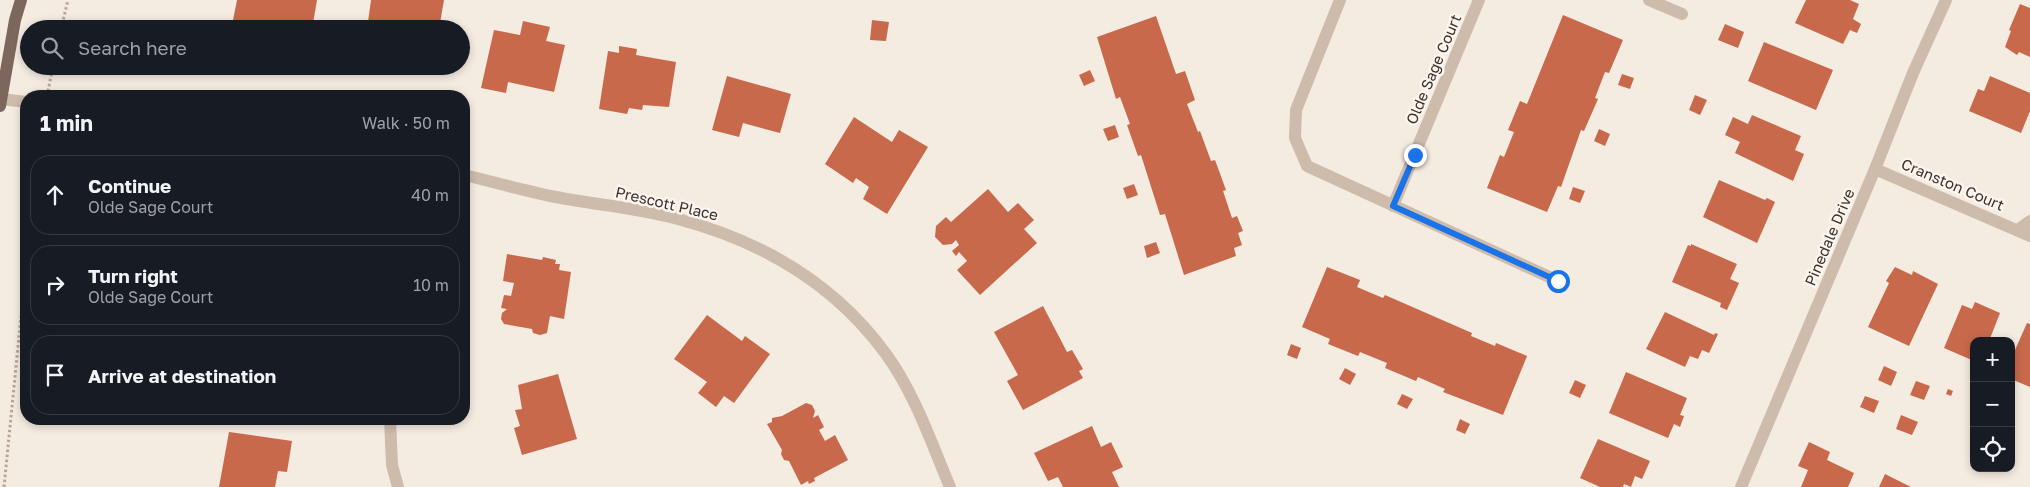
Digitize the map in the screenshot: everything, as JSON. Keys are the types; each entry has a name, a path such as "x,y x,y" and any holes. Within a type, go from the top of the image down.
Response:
{"main road":[{"path":"0,102 15,20 21,0"}],"street":[{"path":"1340,0 1296,110 1295,138 1307,166 1558,281"},
{"name":"Olde Sage Court","path":"1393,206 1479,0"},
{"path":"1649,0 1682,14"},
{"name":"Pinedale Drive","path":"1741,487 1875,169 1913,73 1946,0"},
{"path":"0,102 20,102"},
{"name":"Cranston Court","path":"1875,169 2024,233 2030,221"},
{"name":"Prescott Place","path":"470,176 553,196 676,219 729,234 777,257 816,282 856,318 886,355 911,395 950,487"},
{"path":"390,425 392,465 398,487"}],"path":[{"path":"63,20 68,0"},
{"path":"48,89 51,75"},
{"path":"4,487 20,326"}],"building":[{"path":"237,0 317,0 314,20 233,20"},
{"path":"371,0 444,0 441,20 368,20"},
{"path":"1806,0 1850,0 1859,4 1853,19 1861,24 1857,33 1850,30 1843,44 1795,23"},
{"path":"2020,4 2030,8 2030,57 2019,52 2017,55 2005,47 2011,31 2009,30"},
{"path":"1563,15 1623,40 1609,73 1605,72 1595,98 1598,99 1584,131 1581,130 1561,187 1558,186 1547,212 1487,188 1500,155 1504,157 1514,132 1508,130 1520,101 1527,104"},
{"path":"1156,16 1176,74 1185,71 1195,100 1187,104 1198,132 1200,131 1211,161 1215,160 1226,190 1223,191 1232,218 1237,216 1243,231 1238,233 1242,245 1234,248 1236,256 1184,275 1165,214 1160,215 1141,155 1138,156 1127,125 1130,124 1120,97 1116,99 1097,37"},
{"path":"872,20 889,22 886,41 870,40"},
{"path":"523,21 550,27 546,41 565,45 554,92 508,82 506,93 481,88 494,30 520,35"},
{"path":"1725,24 1744,32 1738,48 1718,40"},
{"path":"1764,42 1833,70 1816,110 1748,81"},
{"path":"619,46 637,49 636,55 676,62 669,107 643,105 642,110 629,108 627,114 599,109 608,51 619,53"},
{"path":"1090,70 1095,81 1084,86 1079,75"},
{"path":"1622,74 1634,78 1630,89 1618,85"},
{"path":"727,76 791,94 780,133 743,123 739,137 712,130"},
{"path":"1990,76 2030,93 2030,111 2021,133 1969,111 1978,89 1984,91"},
{"path":"1695,95 1707,100 1700,115 1689,110"},
{"path":"1752,115 1801,136 1795,150 1804,154 1793,181 1735,153 1740,142 1725,135 1733,117 1748,124"},
{"path":"854,117 892,142 899,130 928,147 887,214 863,199 869,187 856,178 853,183 825,164"},
{"path":"1115,125 1119,137 1108,141 1103,129"},
{"path":"1599,129 1610,134 1605,146 1594,141"},
{"path":"1719,180 1765,200 1767,198 1775,202 1757,243 1703,217"},
{"path":"1134,184 1138,195 1127,199 1123,188"},
{"path":"1573,187 1585,191 1580,203 1569,199"},
{"path":"988,189 1008,212 1018,203 1034,220 1024,229 1037,243 980,295 957,270 967,261 959,252 956,256 952,251 959,245 956,240 952,244 943,245 935,237 936,226 946,217 951,222"},
{"path":"1156,242 1160,253 1147,258 1144,246"},
{"path":"1691,244 1737,264 1730,279 1739,283 1727,310 1720,307 1721,303 1672,282 1688,245 1691,246"},
{"path":"507,254 542,260 543,257 556,260 555,264 560,264 559,270 571,272 564,319 550,316 547,333 540,335 533,333 532,329 504,324 501,319 502,313 507,309 501,308 504,295 511,296 514,283 503,281"},
{"path":"1327,267 1360,280 1357,287 1383,298 1385,295 1472,333 1471,336 1495,346 1496,343 1527,356 1503,415 1443,392 1445,389 1418,377 1416,381 1385,368 1387,363 1360,352 1358,356 1328,344 1330,339 1302,327"},
{"path":"1895,267 1912,275 1913,271 1938,284 1909,346 1868,327 1889,283 1886,281"},
{"path":"1975,302 2000,313 1991,337 1970,337 1970,359 1944,348 1962,305 1972,309"},
{"path":"1043,306 1067,352 1072,350 1083,369 1079,371 1083,378 1023,410 1007,381 1018,375 994,332"},
{"path":"1665,312 1714,335 1715,333 1718,334 1709,353 1702,350 1698,359 1690,356 1685,367 1646,349"},
{"path":"707,315 742,341 745,336 770,354 734,403 724,396 716,407 698,393 707,382 674,359"},
{"path":"2027,323 2030,324 2030,387 2015,381 2015,350"},
{"path":"1291,344 1301,348 1297,359 1287,355"},
{"path":"1884,366 1897,372 1891,386 1878,380"},
{"path":"1345,368 1356,374 1350,385 1339,379"},
{"path":"1626,372 1687,398 1680,415 1684,416 1680,427 1674,424 1668,438 1609,413"},
{"path":"558,374 577,439 522,455 514,428 520,426 515,410 522,409 518,385"},
{"path":"1575,380 1586,385 1580,398 1569,393"},
{"path":"1916,381 1930,386 1924,400 1910,395"},
{"path":"1948,389 1953,391 1951,396 1946,394"},
{"path":"1402,394 1413,399 1407,409 1397,404"},
{"path":"1865,396 1879,401 1874,413 1860,407"},
{"path":"806,403 812,405 815,411 813,418 818,415 824,427 819,430 825,441 835,435 848,460 814,478 815,481 809,484 808,481 801,485 789,461 784,460 781,454 782,450 767,424 772,422 772,418 782,416"},
{"path":"1901,415 1918,422 1912,435 1896,429"},
{"path":"1460,419 1470,424 1465,434 1456,430"},
{"path":"1092,426 1101,447 1111,442 1123,467 1112,472 1119,487 1063,487 1058,477 1048,481 1034,453"},
{"path":"229,432 292,441 287,472 278,471 275,487 219,487"},
{"path":"1598,439 1650,461 1642,479 1635,476 1631,487 1624,484 1623,487 1600,487 1580,478"},
{"path":"1809,442 1830,452 1827,460 1854,473 1848,487 1801,487 1808,470 1798,466"},
{"path":"1885,474 1911,487 1879,487"}],"route":[{"path":"1415,155 1393,206 1558,281"}]}
